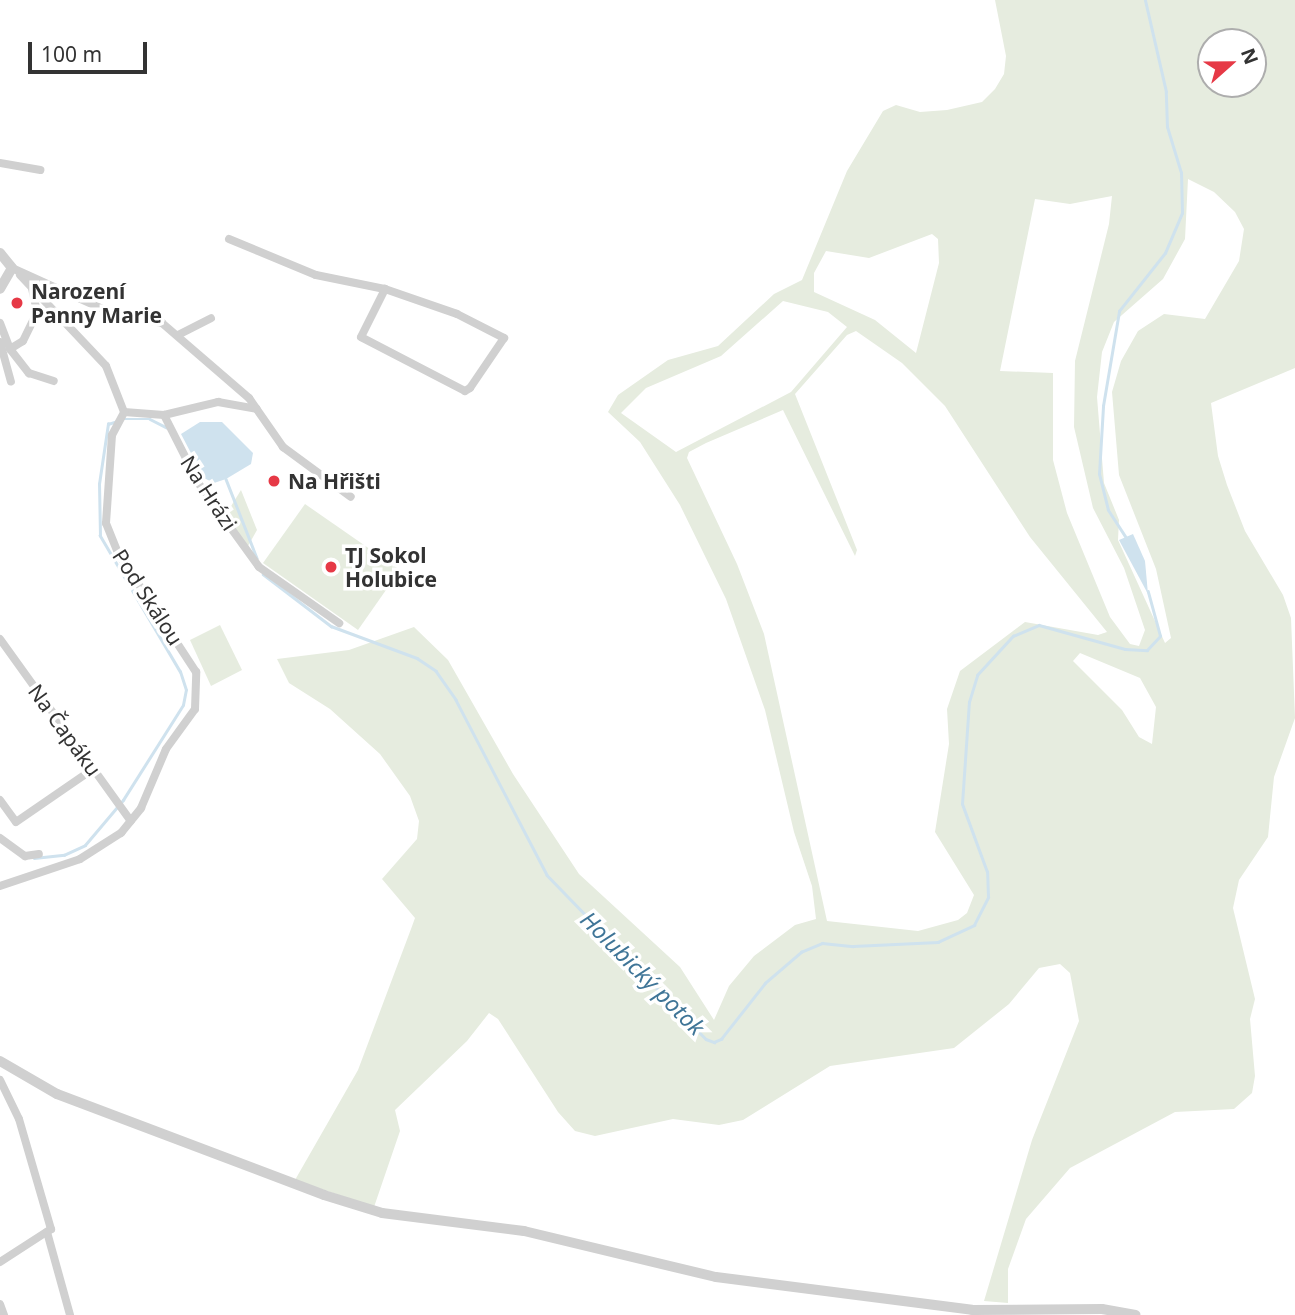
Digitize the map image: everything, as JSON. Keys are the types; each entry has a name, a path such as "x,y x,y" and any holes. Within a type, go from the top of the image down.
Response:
{"street":[{"path":"0,163 40,170"},
{"path":"229,239 316,275 385,289 457,314 504,338 470,388 465,391 361,337 385,289"},
{"path":"0,253 106,366 124,412 164,415 218,402 256,410"},
{"path":"0,289 12,268"},
{"path":"12,268 114,314 162,323 208,358 256,410 283,447 351,497"},
{"path":"10,349 23,341 37,312 30,283"},
{"path":"178,335 211,318"},
{"path":"0,323 10,349 29,373 54,381"},
{"path":"0,342 10,382"},
{"name":"Pod Skálou","path":"0,886 80,859 109,842 131,821 151,790 166,749 195,709 198,683 188,658 110,538 108,469 112,435 124,412"},
{"name":"Na Hrázi","path":"164,415 199,484 259,567 339,623"},
{"name":"Na Čapáku","path":"1,642 131,821"},
{"path":"0,800 16,822 93,769"},
{"path":"0,838 25,856 39,854"},
{"path":"0,1063 57,1094 324,1195 382,1213 524,1231 716,1277 972,1310 1102,1309 1135,1315"},
{"path":"0,1080 19,1119 51,1229 0,1262"},
{"path":"47,1232 70,1315"},
{"path":"0,1304 4,1315"}],"shaded area":[{"path":"995,0 1295,0 1295,368 1211,403 1218,456 1227,485 1245,531 1283,595 1291,618 1295,718 1274,777 1268,837 1239,880 1233,908 1255,999 1250,1019 1255,1076 1252,1093 1234,1109 1175,1112 1070,1168 1026,1219 1008,1269 1008,1303 984,1301 1032,1140 1079,1021 1070,973 1060,964 1039,968 1009,1004 954,1048 830,1066 743,1120 719,1125 673,1119 595,1136 575,1131 558,1112 498,1019 489,1013 467,1041 395,1110 400,1131 374,1207 295,1180 358,1070 415,918 382,879 417,839 419,821 410,796 380,754 330,709 289,683 277,659 349,650 414,627 448,660 513,774 579,874 680,967 714,1020 729,986 754,956 795,925 816,919 812,886 794,832 765,710 726,599 680,505 640,442 608,412 618,395 668,360 718,346 774,294 802,280 847,171 883,111 896,105 920,112 947,110 982,102 995,89 1004,74 1006,56","holes":["1188,179 1214,192 1235,212 1244,229 1239,261 1205,319 1164,314 1138,331 1121,361 1112,392 1119,475 1156,569 1171,638 1165,643 1118,540 1119,520 1104,483 1097,397 1102,352 1114,322 1163,279 1185,239","1112,196 1109,224 1075,361 1074,427 1093,508 1124,568 1145,630 1139,646 1130,644 1110,617 1067,513 1053,460 1053,373 1000,371 1035,199 1070,204","932,234 938,239 939,263 916,353 875,320 814,292 814,273 826,251 869,258","783,301 828,312 847,327 791,392 676,452 621,413 646,388 721,356","856,331 902,363 945,406 1030,537 1107,632 1098,635 1025,622 960,671 947,709 949,744 935,832 974,895 967,913 958,920 918,931 827,921 764,634 737,564 687,458 689,452 706,443 783,410 855,556 857,550 795,394 847,335","1080,653 1140,678 1156,707 1152,744 1139,737 1122,710 1073,661"]},
{"path":"241,490 257,530 248,546 225,516"},
{"name":"TJ Sokol Holubice","path":"305,504 400,570 358,630 263,563"},
{"path":"220,625 242,670 211,686 190,640"}],"water":[{"path":"200,422 222,422 253,453 251,464 214,483 204,478 181,434"},
{"path":"1133,534 1145,561 1148,594 1119,540"}],"waterway":[{"name":"Holubický potok","path":"1126,538 1108,510 1099,474 1103,406 1119,311 1165,253 1182,213 1181,173 1167,127 1166,92 1145,0"},
{"name":"Holubický potok","path":"123,419 150,419 166,427"},
{"name":"Holubický potok","path":"34,858 64,855 85,845 123,800 183,705 186,690 180,672 100,536 99,484 108,424 117,421"},
{"name":"Holubický potok","path":"226,479 257,558"},
{"name":"Holubický potok","path":"263,574 331,626 417,658 436,671 456,700 547,875 706,1039 714,1042 721,1039 765,983 801,952 822,943 853,946 938,942 974,925 988,897 987,872 962,804 969,702 977,675 1013,636 1039,625 1125,649 1147,650 1160,636 1148,592"}],"place":[{"name":"Narození Panny Marie","path":"17,303"},
{"name":"Na Hřišti","path":"274,481"},
{"name":"TJ Sokol Holubice","path":"331,567"}]}
